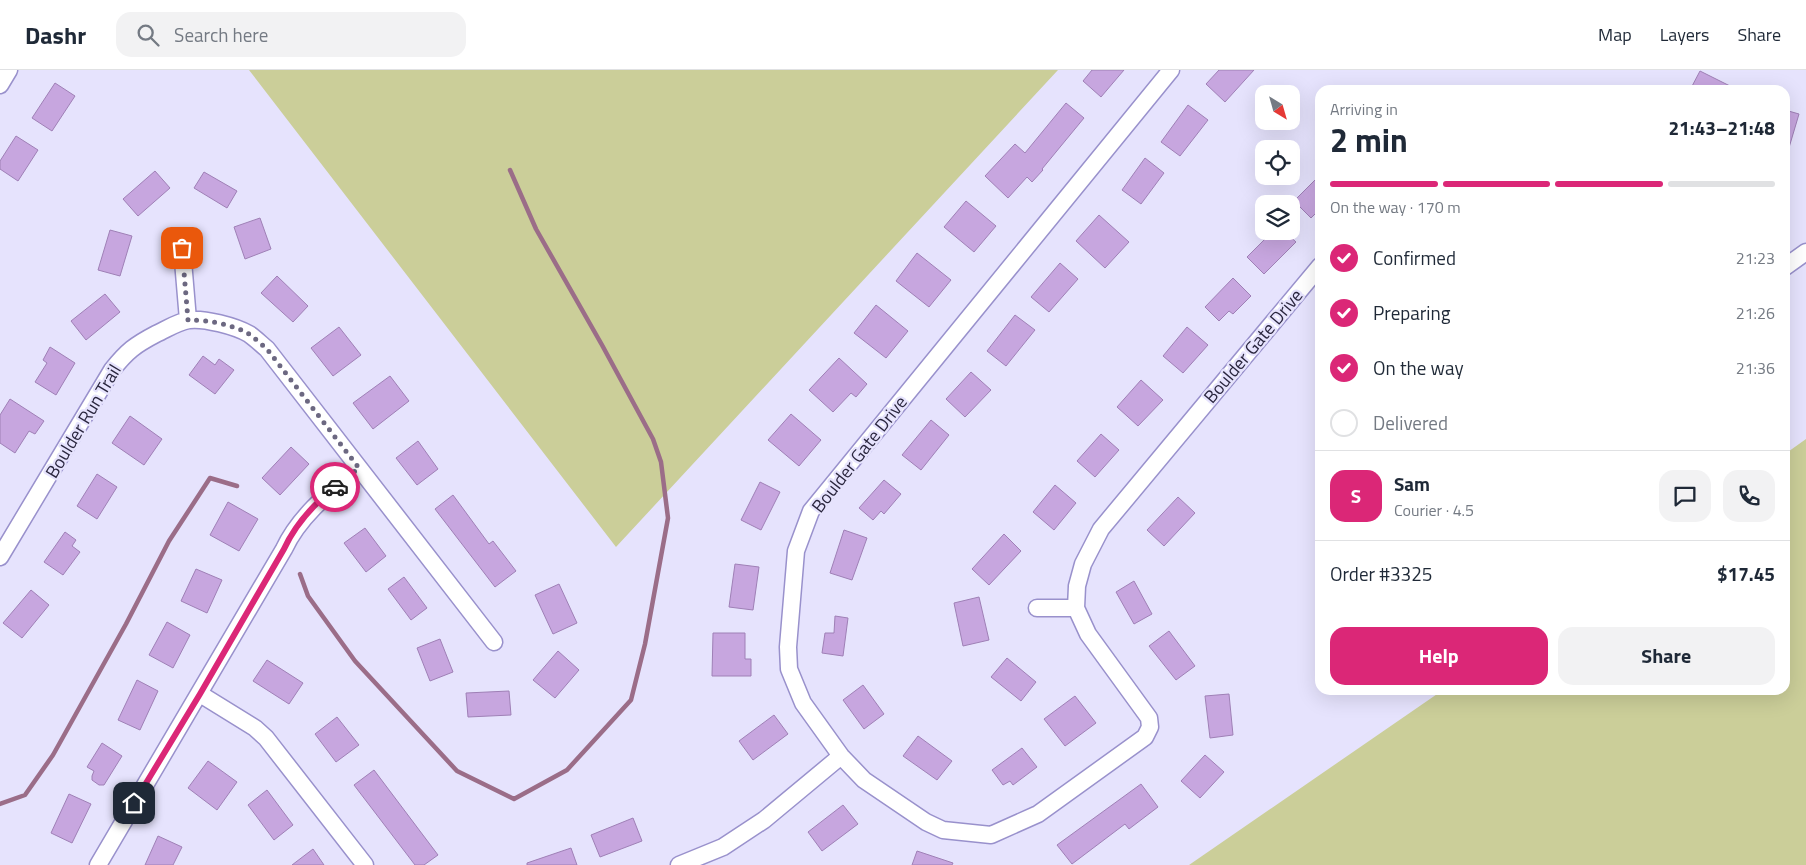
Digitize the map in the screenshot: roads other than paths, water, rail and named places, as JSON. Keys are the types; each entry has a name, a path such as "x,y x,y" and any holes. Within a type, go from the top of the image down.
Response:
{"street":[{"path":"0,85 9,70"},
{"name":"Boulder Gate Drive","path":"1170,70 811,511 796,551 788,647 789,669 803,703 841,756 864,780 926,822 943,830 992,834 1038,814 1156,728 1088,634 1076,608 1077,586 1083,564 1101,529 1315,272"},
{"path":"182,248 188,320"},
{"path":"1790,264 1806,252"},
{"name":"Boulder Run Trail","path":"0,557 122,356 133,346 173,325 188,320 202,320 232,327 248,334 267,349 494,642"},
{"path":"98,865 200,694 292,532 317,504 359,468"},
{"path":"1037,608 1076,608"},
{"path":"200,694 255,728 266,738 365,865"},
{"path":"679,865 723,848 764,820 841,756"}],"waterway":[{"path":"300,574 308,596 355,661 457,771 514,799 567,770 631,700 645,644 668,518 661,462 653,439 536,229 510,170"},
{"path":"0,804 25,795 53,755 126,624 169,541 210,478 237,486"}]}
